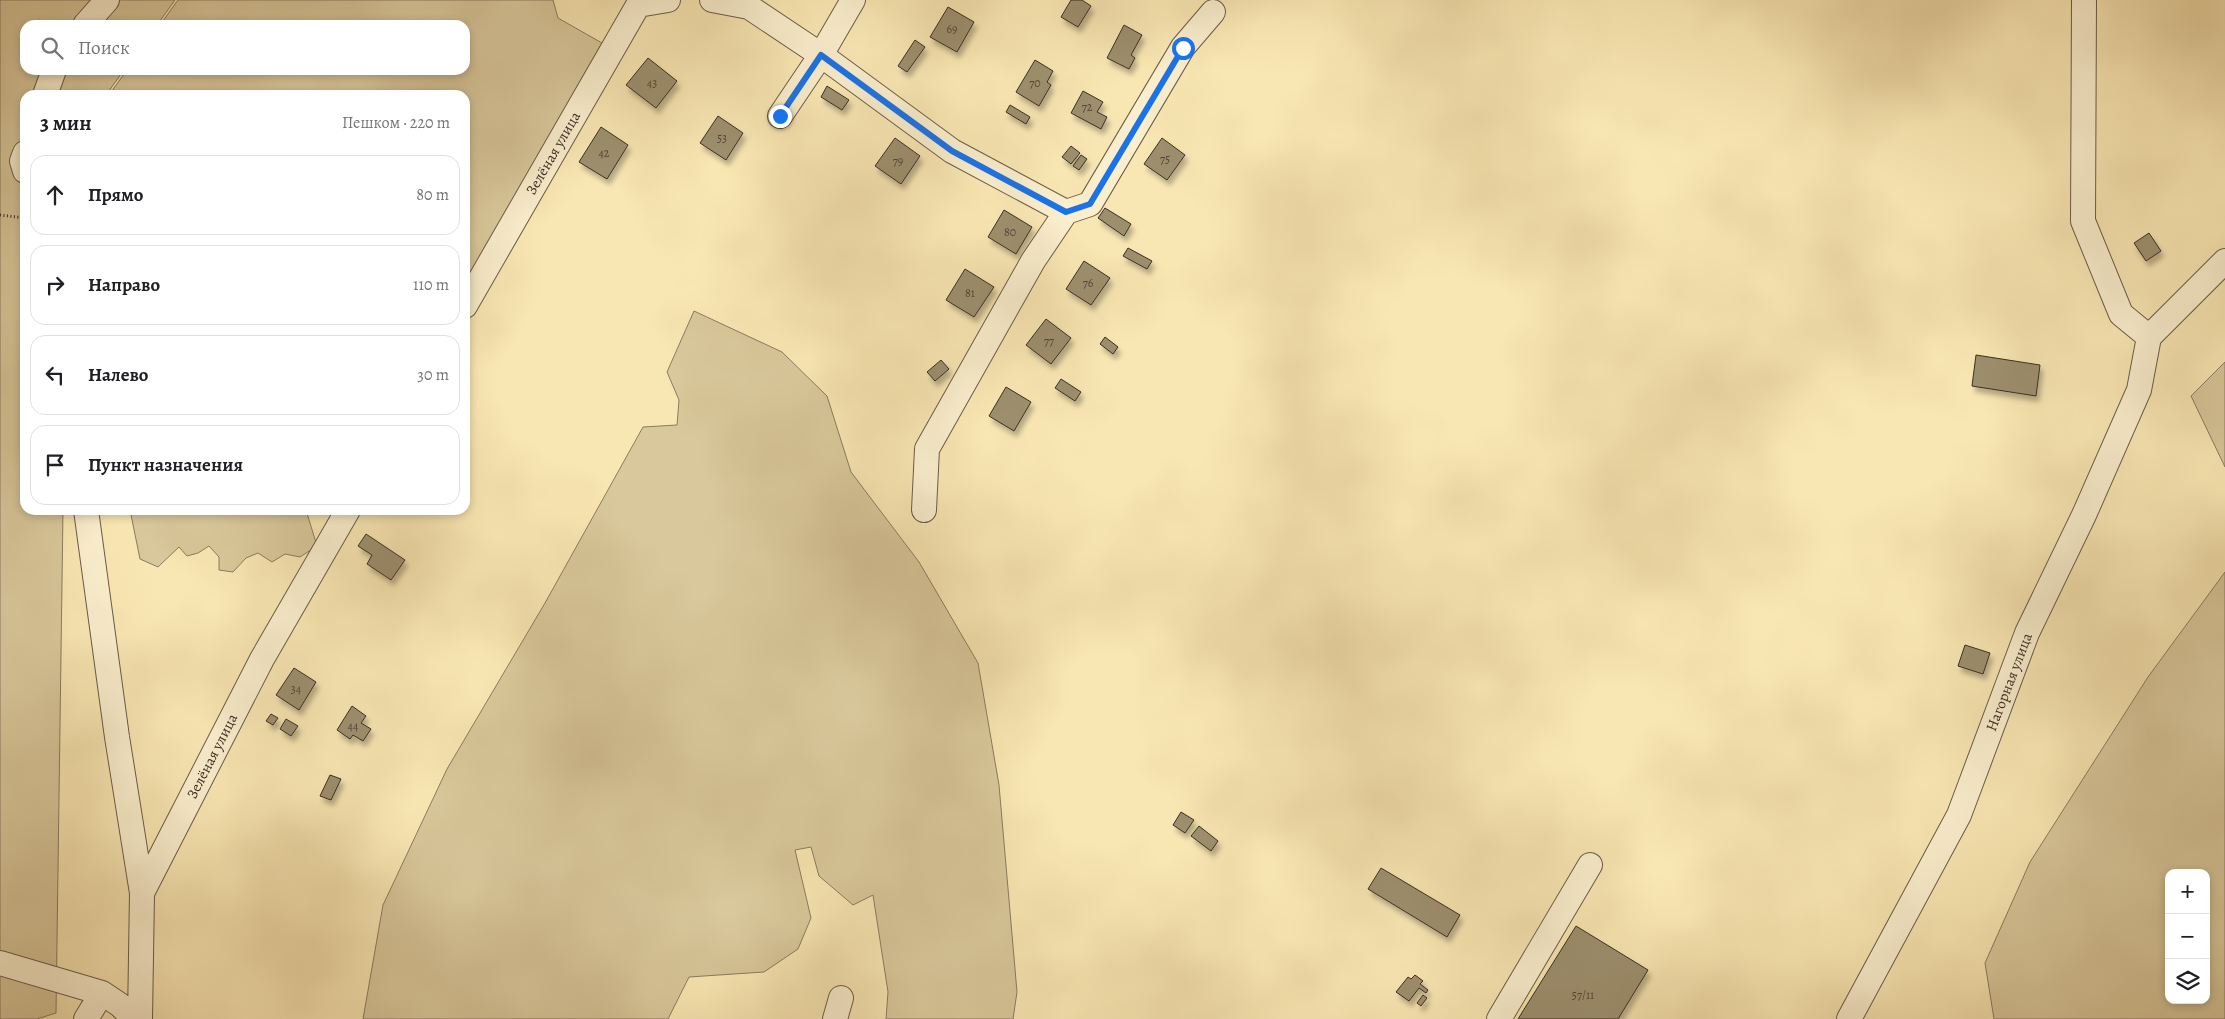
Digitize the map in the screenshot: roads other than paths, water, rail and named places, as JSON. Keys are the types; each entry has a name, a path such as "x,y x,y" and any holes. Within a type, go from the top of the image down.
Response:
{"street":[{"path":"89,20 107,0"},
{"path":"640,3 668,0"},
{"path":"712,0 749,7 821,55 952,151 1066,212"},
{"path":"780,116 821,55 853,0"},
{"path":"2084,0 2084,221 2121,314 2149,337 2225,260"},
{"name":"Зелёная улица","path":"470,297 640,3"},
{"path":"924,510 928,450 1033,261 1066,212 1090,204 1183,48 1213,12"},
{"path":"47,90 52,75"},
{"name":"Нагорная улица","path":"1849,1019 1959,815 2027,634 2084,515 2139,390 2149,337"},
{"path":"87,515 117,737 142,893"},
{"name":"Зелёная улица","path":"140,1019 142,893 262,659 345,515"},
{"path":"1499,1019 1590,865"},
{"path":"0,963 102,993 120,1005 134,1019"},
{"path":"86,1019 102,993"}]}
